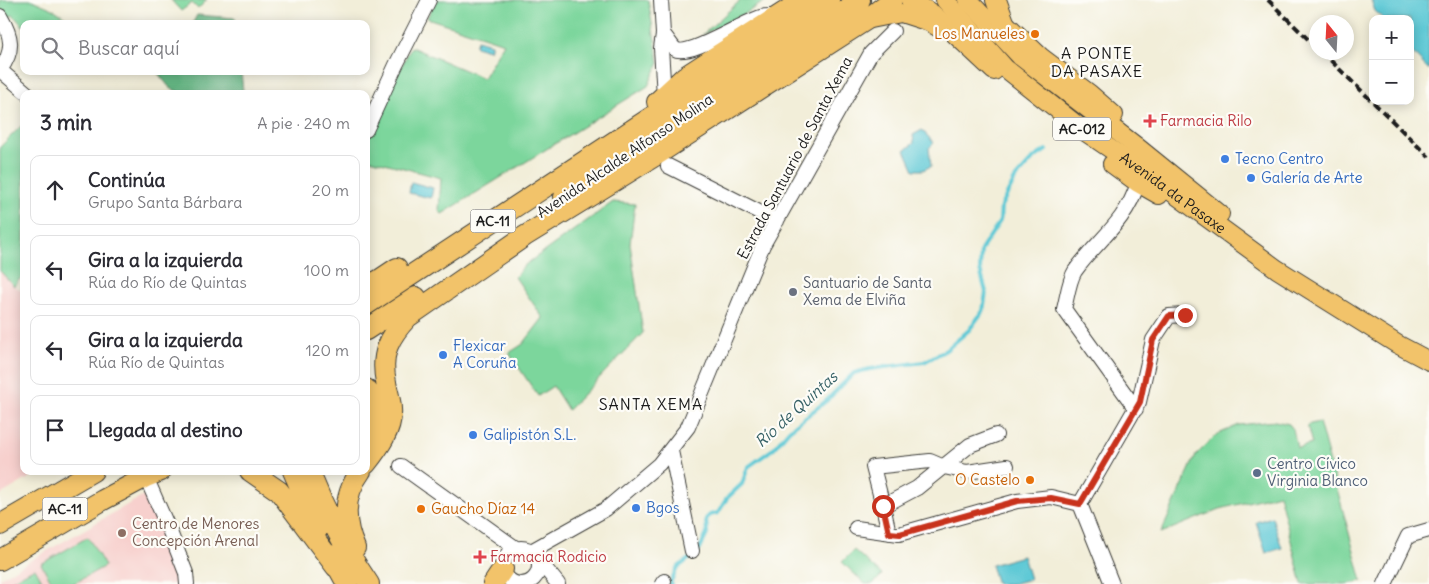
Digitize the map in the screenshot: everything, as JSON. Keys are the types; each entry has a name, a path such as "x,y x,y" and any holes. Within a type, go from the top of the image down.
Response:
{"highway":[{"name":"AC-11","path":"498,202 664,96 684,77 803,0"},
{"name":"Avenida Alcalde Alfonso Molina","path":"370,327 509,235 829,0"},
{"name":"Avenida Alcalde Alfonso Molina","path":"370,302 620,136 692,100 860,0"},
{"path":"370,458 382,441 391,418 384,369 385,351 388,342 408,317 525,236 655,156 866,20 892,0"},
{"path":"996,0 1004,22"},
{"path":"620,136 664,96"},
{"path":"509,235 746,96"},
{"path":"370,284 498,202 543,178 591,156"},
{"path":"370,394 377,410 376,422 370,434"},
{"path":"0,514 63,475"},
{"name":"AC-11","path":"0,525 86,475"},
{"name":"AC-11","path":"0,547 142,475"},
{"path":"0,560 143,475"},
{"path":"256,475 279,491 347,584"},
{"path":"295,475 336,567"},
{"path":"311,475 319,496 336,529 370,584"},
{"path":"358,475 354,481 346,512 350,537 370,584"}],"main road":[{"path":"780,16 793,0"},
{"path":"910,0 933,14 1020,94 1080,141 1138,182 1233,231"},
{"name":"Avenida da Pasaxe","path":"945,0 1005,68 1087,133 1233,231"},
{"name":"Avenida da Pasaxe","path":"968,0 1021,57 1136,146 1277,269 1399,339"},
{"path":"991,0 1004,22 1041,57 1090,94 1117,118 1136,146"},
{"path":"866,20 902,13 929,22 967,45"},
{"path":"1399,339 1429,349"},
{"path":"1399,339 1429,361"}],"street":[{"path":"370,121 429,0"},
{"path":"661,0 664,96"},
{"path":"0,16 9,33 11,45 8,59 0,70 23,90"},
{"path":"663,34 675,48 682,51 701,45 761,16 780,16"},
{"name":"Estrada Santuario de Santa Xema","path":"534,554 606,508 659,464 688,427 763,245 871,53 893,31"},
{"path":"668,166 777,221"},
{"path":"1136,409 1064,309 1074,273 1119,222 1135,192 1138,182"},
{"path":"1080,504 1140,402 1153,340 1169,316 1185,315"},
{"path":"883,506 917,488 970,445 996,435"},
{"path":"671,451 692,551"},
{"path":"889,533 873,467 930,461 944,467 967,472 1007,466"},
{"path":"401,466 516,548 526,549 534,554 558,584"},
{"path":"147,475 186,573 187,584"},
{"path":"856,528 900,534 1017,501 1051,498 1080,504"},
{"path":"1080,504 1112,584"},
{"path":"1385,584 1408,536 1429,530"},
{"path":"516,548 508,554 498,576 526,584 533,579 539,569 534,554"}],"shaded area":[{"path":"0,271 20,290 20,475 34,475 0,495"},
{"name":"Centro de Menores Concepción Arenal","path":"148,493 182,572 182,584 0,584 0,578"}],"green space":[{"path":"0,0 32,0 53,9 68,19 20,20 20,23 13,15 7,18 0,9"},
{"path":"171,0 207,0 198,9 192,3 181,11"},
{"path":"436,0 648,0 659,63 648,86 442,214 439,211 441,178 370,159 370,130 411,47 483,78 504,43 427,18"},
{"path":"741,0 767,0 702,35"},
{"path":"197,15 235,18 235,20 194,20"},
{"path":"159,75 241,75 243,90 174,90 170,88"},
{"path":"20,127 20,279 14,286 0,271 0,147"},
{"path":"613,202 635,204 630,244 643,333 568,410 553,386 538,396 509,353 523,344 543,318 515,277 525,265"},
{"path":"1275,421 1289,424 1293,429 1297,448 1312,444 1307,425 1319,422 1362,581 1347,584 1302,584 1279,494 1220,509 1161,533 1196,455 1216,435 1239,425"},
{"path":"88,537 105,566 73,584 53,584 41,564"},
{"path":"854,550 882,575 873,584 865,584 842,562"},
{"path":"35,568 44,584 5,584"}],"water":[{"path":"1371,0 1429,0 1429,70 1414,54 1414,15 1379,15 1375,11"},
{"path":"477,40 491,44 491,48 489,50 475,46"},
{"path":"922,130 934,143 929,148 931,166 923,170 914,170 905,150 914,143 913,135"},
{"path":"411,182 433,188 431,198 409,193"},
{"path":"1272,517 1282,548 1266,553 1256,522"},
{"path":"1023,556 1030,579 1012,584 997,584 991,565"}],"waterway":[{"name":"Río de Quintas","path":"671,584 677,568 698,552 707,534 706,519 710,515 718,513 727,498 742,484 748,467 773,449 789,430 826,401 854,373 924,362 946,350 969,330 983,311 986,292 980,270 981,250 1000,221 1001,206 1015,179 1034,158 1046,150"}],"railway":[{"path":"1268,0 1309,40"},
{"path":"1330,60 1429,157"}],"place":[{"name":"Los Manueles","path":"1035,34"},
{"name":"Farmacia Rilo","path":"1150,121"},
{"name":"Tecno Centro","path":"1225,159"},
{"name":"Galería de Arte","path":"1251,178"},
{"name":"Santuario de Santa Xema de Elviña","path":"793,292"},
{"name":"Flexicar A Coruña","path":"443,355"},
{"name":"Galipistón S.L.","path":"473,435"},
{"name":"Centro Cívico Virginia Blanco","path":"1257,473"},
{"name":"O Castelo","path":"1030,480"},
{"name":"Bgos","path":"636,508"},
{"name":"Gaucho Díaz 14","path":"421,509"},
{"name":"Centro de Menores Concepción Arenal","path":"122,533"},
{"name":"Farmacia Rodicio","path":"480,557"}],"district":[{"name":"A PONTE DA PASAXE","path":"1097,62"},
{"name":"SANTA XEMA","path":"651,404"}],"route":[{"path":"883,506 889,533 900,534 1017,501 1051,498 1080,504 1140,402 1153,340 1169,316 1185,315"}]}
